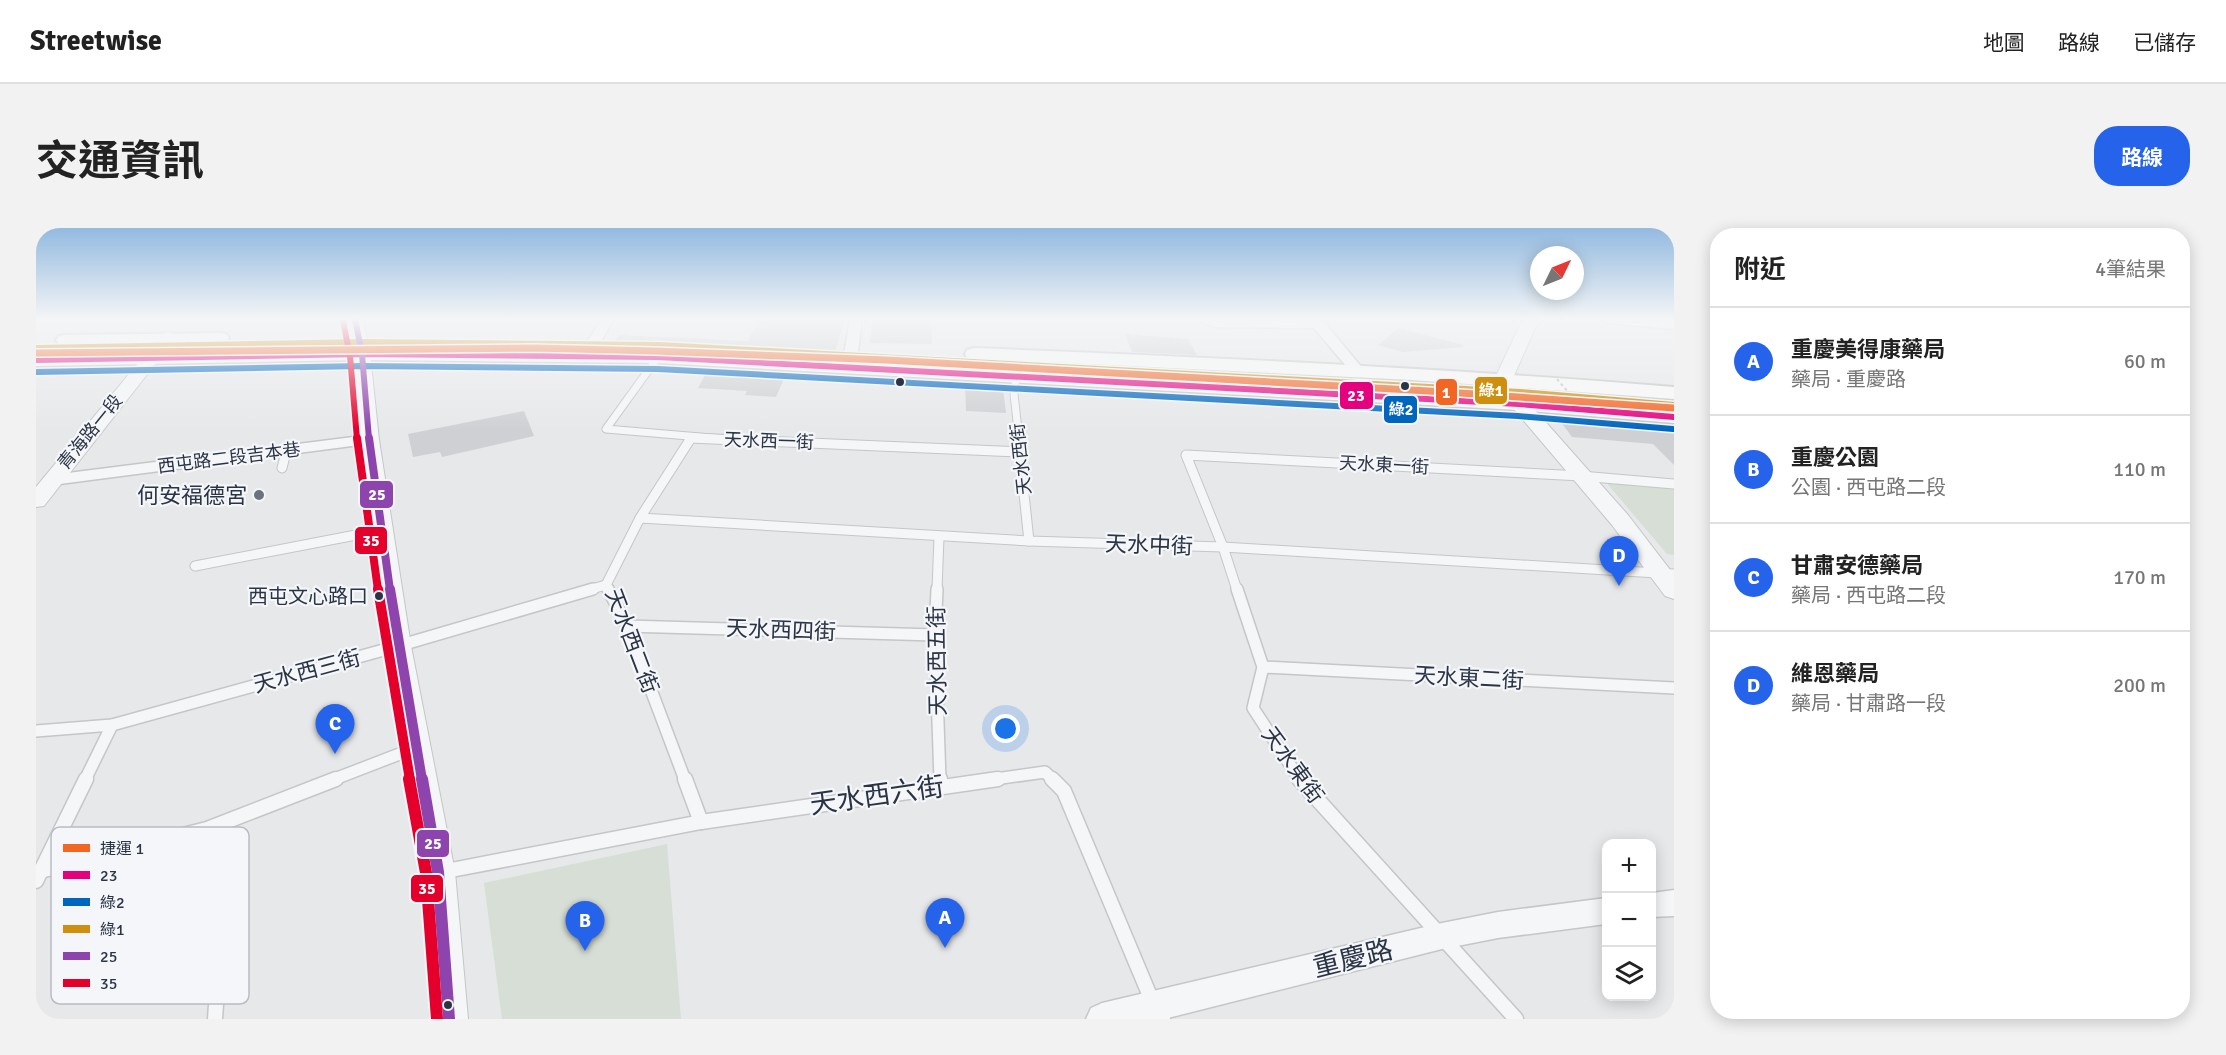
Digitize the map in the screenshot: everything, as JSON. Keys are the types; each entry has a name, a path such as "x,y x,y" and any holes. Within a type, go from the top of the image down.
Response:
{"main road":[{"path":"36,360 173,356"},
{"path":"626,356 850,358 1357,369 1504,378 1674,393"},
{"path":"820,356 1016,376 1519,404 1674,417"}],"street":[{"path":"361,356 369,440 398,646 438,872 448,1019"},
{"path":"1347,356 1357,369"},
{"path":"1514,356 1504,378 1519,404 1667,573 1674,591"},
{"name":"青海路一段","path":"36,500 150,357"},
{"name":"西屯路二段吉本巷","path":"52,480 284,460 369,440"},
{"path":"1656,905 1674,903"},
{"name":"重慶路","path":"1102,1019 1159,1013 1442,936 1602,912"}],"lane":[{"name":"天水西一街","path":"658,357 606,429 691,438 1021,452"},
{"name":"天水西街","path":"1016,376 1014,394 1029,542"},
{"name":"天水西二街","path":"691,438 640,518 606,585 627,626 701,822"},
{"name":"天水東一街","path":"1223,547 1186,454 1581,476 1674,484"},
{"name":"天水中街","path":"640,518 1029,542 1223,547 1667,573"},
{"path":"195,566 382,530"},
{"name":"天水西五街","path":"939,537 935,635 940,786"},
{"path":"1223,547 1263,667"},
{"name":"天水西三街","path":"36,731 112,725 398,646 606,585"},
{"name":"天水西四街","path":"627,626 935,635"},
{"name":"天水東二街","path":"1263,667 1674,688"},
{"name":"天水東街","path":"1263,667 1253,708 1301,782 1516,1019"},
{"path":"62,827 112,725"},
{"path":"212,827 415,748"},
{"name":"天水西六街","path":"438,872 701,822 1045,772 1064,791 1159,1013"},
{"path":"38,876 51,849"},
{"path":"215,1019 216,1004"}],"path":[{"path":"1557,379 1585,412"}],"shaded area":[{"path":"1605,481 1674,488 1674,555 1667,554"},
{"path":"667,844 681,1019 502,1019 484,883"}],"building":[{"path":"786,356 834,356 833,358"},
{"path":"709,368 787,372 776,397 745,395 747,391 698,388"},
{"path":"965,385 1000,386 1000,389 1003,389 1006,413 966,411"},
{"path":"524,411 534,436 442,457 440,452 413,457 408,434"},
{"path":"1556,415 1674,425 1674,465 1653,444 1572,437"}],"metro line":[{"name":"1","path":"782,356 1446,392 1674,408"}],"transit line":[{"name":"23","path":"36,360 258,356"},
{"name":"35","path":"350,356 357,442 386,648 426,873 437,1019"},
{"name":"25","path":"362,356 369,440 398,646 438,872 449,1019"},
{"name":"23","path":"551,356 658,357 1519,404 1674,417"},
{"name":"綠1","path":"859,356 1520,392 1674,405"},
{"name":"綠2","path":"36,372 362,366 658,369 1518,416 1673,429"}],"place":[{"name":"何安福德宮","path":"259,495"},
{"name":"維恩藥局","path":"1619,586"},
{"name":"西屯文心路口","path":"379,596"},
{"name":"甘肅安德藥局","path":"335,754"},
{"name":"重慶美得康藥局","path":"945,948"},
{"name":"重慶公園","path":"585,951"}]}
